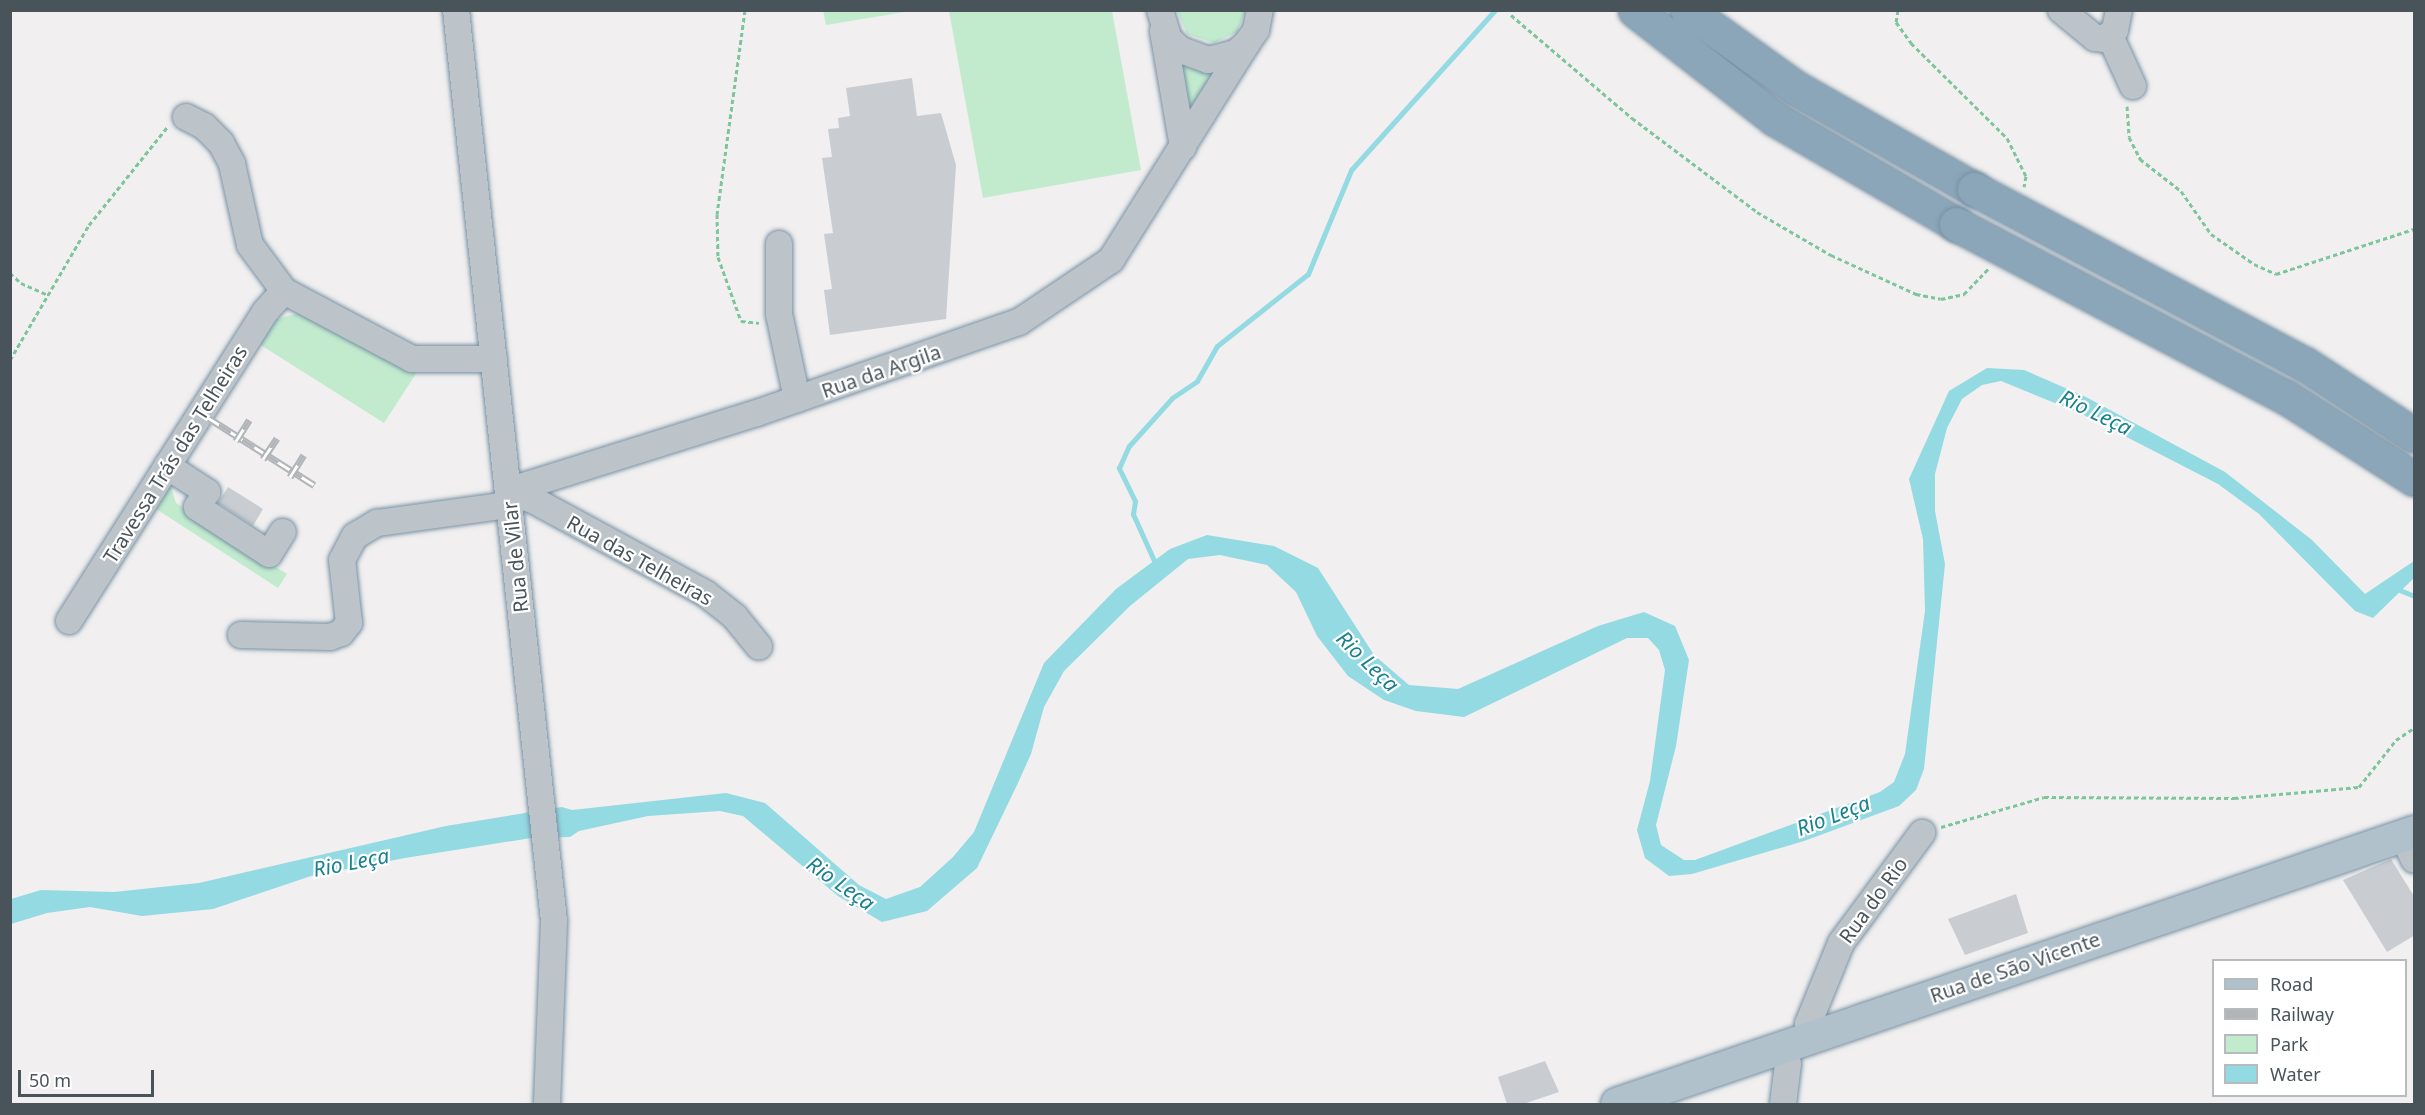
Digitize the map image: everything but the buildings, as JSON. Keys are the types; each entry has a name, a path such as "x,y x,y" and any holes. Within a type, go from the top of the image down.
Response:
{"highway":[{"path":"1635,10 1775,119 1956,224 2286,397 2415,479"},
{"path":"1687,10 1796,88 1974,189 2305,364 2415,435"}],"main road":[{"name":"Rua de São Vicente","path":"1617,1104 1813,1036 2411,842"}],"street":[{"name":"Rua de Vilar","path":"456,10 548,845 554,921 547,1104"},
{"name":"Rua da Argila","path":"241,635 330,637 341,633 349,623 342,560 355,536 377,523 509,498 1019,322 1112,260 1256,30 1260,10"},
{"path":"2061,10 2095,38 2110,36"},
{"path":"2119,10 2110,36 2133,86"},
{"path":"1161,18 1180,50 1194,57 1222,58 1248,43"},
{"path":"1161,18 1183,147"},
{"path":"186,117 204,126 221,143 231,165 250,245 284,291 412,359 494,359"},
{"path":"779,244 782,325 797,399"},
{"name":"Travessa Trás das Telheiras","path":"69,621 265,312 284,291"},
{"path":"167,466 207,492 197,507 268,554 283,532"},
{"name":"Rua das Telheiras","path":"509,498 535,501 706,594 735,617 759,647"},
{"name":"Rua do Rio","path":"1813,1036 1808,1024 1840,943 1922,833"},
{"path":"1781,1047 1788,1064 1783,1104"}],"path":[{"path":"745,10 717,214 718,257 741,321 782,325"},
{"path":"2133,86 2126,100 2129,137 2140,159 2181,191 2211,234 2254,264 2276,274 2415,229"},
{"path":"10,360 89,225 155,139 170,124 186,117"},
{"path":"10,273 21,283 48,295"},
{"path":"1922,833 2044,797 2234,798 2359,787 2396,740 2415,728"}],"green space":[{"path":"823,10 911,10 911,11 826,25"},
{"path":"1177,10 1246,11 1237,32 1214,43 1187,34"},
{"path":"949,11 1112,11 1141,170 983,198"},
{"path":"1179,61 1219,69 1190,115"},
{"path":"302,312 419,369 384,423 256,342 270,321"},
{"path":"162,487 171,488 176,503 287,574 278,588 150,505"}],"water":[{"name":"Rio Leça","path":"1987,368 2024,370 2086,397 2225,472 2312,540 2365,594 2414,561 2414,578 2373,618 2355,611 2259,514 2218,484 2082,414 2001,381 1982,385 1962,399 1947,428 1935,474 1935,511 1945,564 1924,769 1916,790 1899,806 1804,841 1692,874 1669,876 1645,858 1637,830 1650,781 1665,670 1659,650 1648,638 1627,638 1464,717 1416,711 1384,700 1348,676 1317,636 1296,592 1267,565 1220,555 1188,559 1130,606 1064,671 1044,707 1031,754 977,868 927,911 882,922 838,896 743,816 720,811 648,816 579,831 570,837 531,838 311,876 213,909 142,916 90,907 47,913 11,924 11,899 41,890 114,892 199,883 446,826 562,807 572,810 726,793 765,803 859,885 886,899 920,887 953,857 974,832 1044,663 1116,589 1170,549 1207,535 1274,546 1318,568 1374,655 1409,685 1458,689 1598,626 1644,612 1675,626 1689,660 1676,746 1656,825 1661,845 1684,860 1695,860 1880,792 1894,782 1905,754 1925,611 1923,539 1909,479 1949,391"}],"waterway":[{"path":"1156,565 1133,514 1135,501 1119,468 1129,446 1172,398 1197,381 1217,346 1308,274 1351,170 1495,10"},
{"path":"2397,589 2414,596"}],"railway":[{"path":"207,417 314,485"},
{"path":"236,441 249,420"},
{"path":"263,459 277,438"},
{"path":"290,477 304,455"}]}
